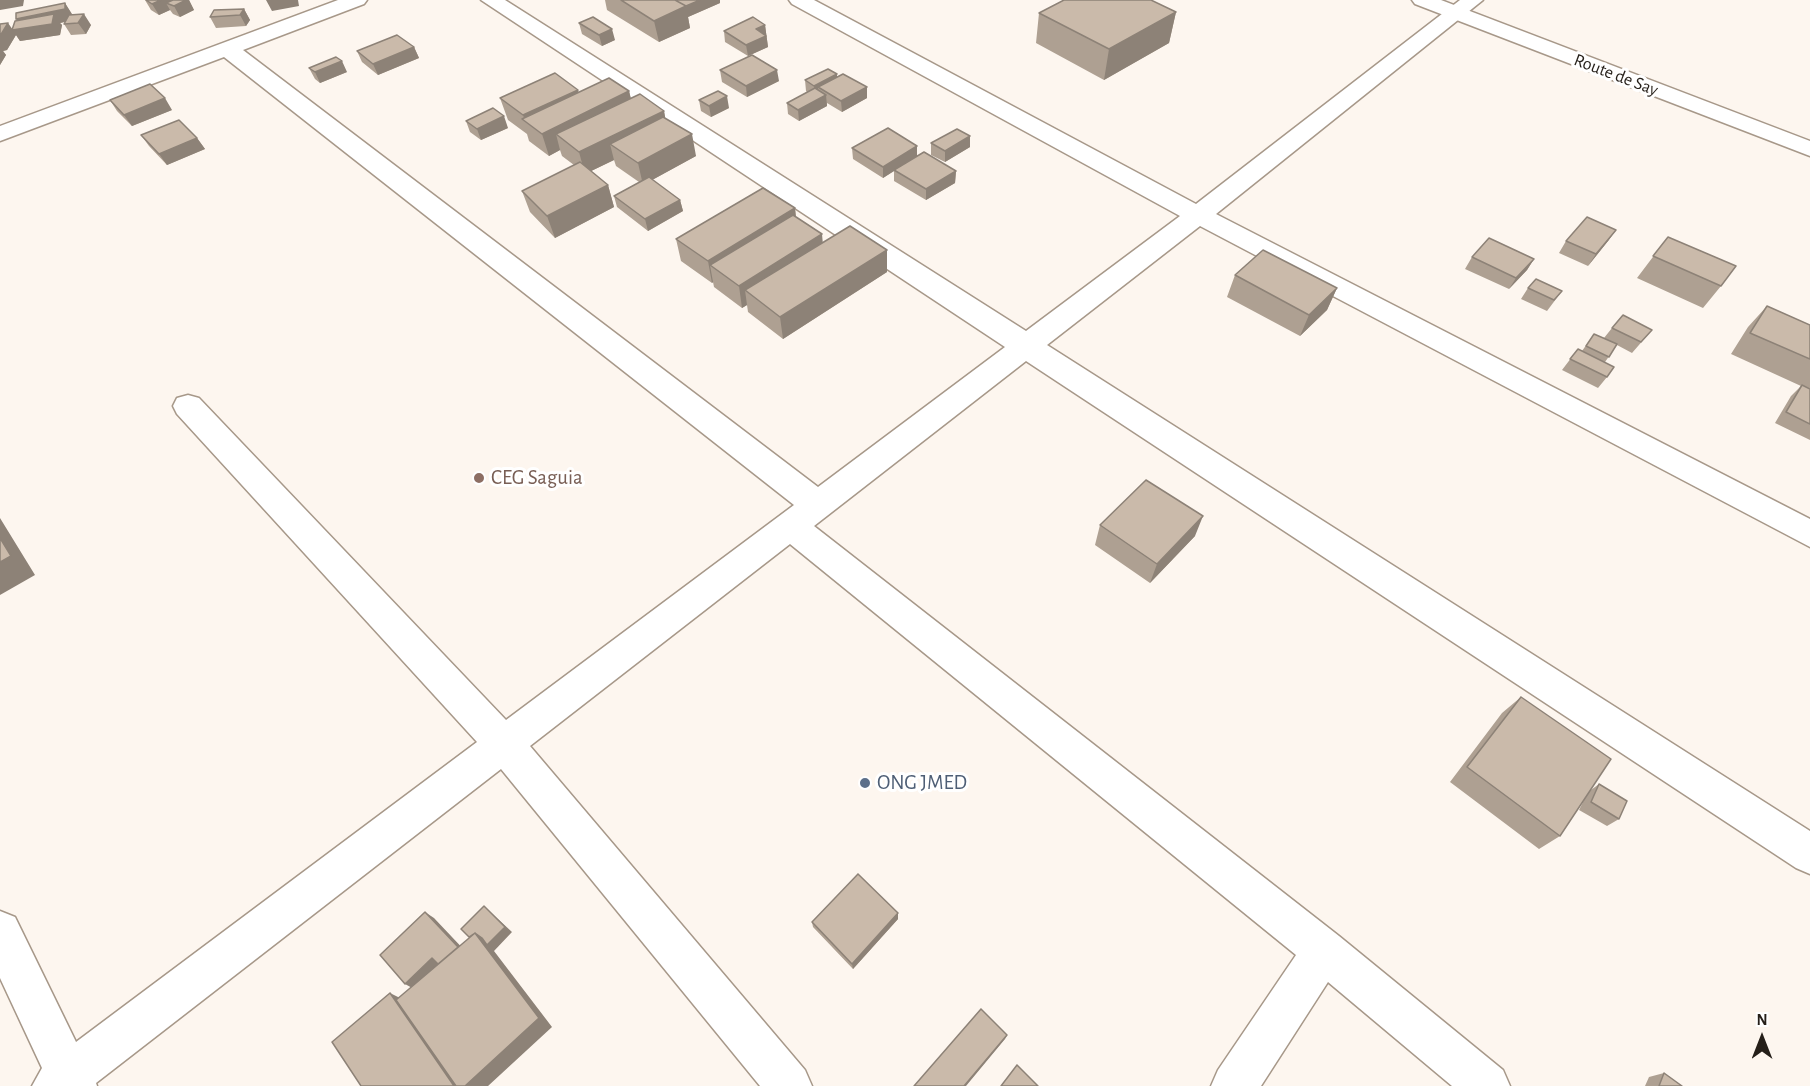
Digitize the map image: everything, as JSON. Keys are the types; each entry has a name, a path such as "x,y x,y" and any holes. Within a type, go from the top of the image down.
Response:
{"street":[{"path":"0,134 357,0"},
{"path":"491,0 1810,854"},
{"path":"799,0 1198,215 1810,534"},
{"name":"Route de Say","path":"1422,0 1465,7 1810,149"},
{"path":"0,932 66,1082 504,744 1198,215 1465,7"},
{"path":"227,49 804,515 1487,1086"},
{"path":"188,406 504,744 789,1086"},
{"path":"1234,1086 1324,951"}],"building":[{"path":"146,0 161,0 152,4"},
{"path":"173,0 186,0 174,6 166,3"},
{"path":"621,0 675,0 686,6 654,21"},
{"path":"675,0 700,0 686,6"},
{"path":"1064,0 1151,0 1176,12 1109,49 1039,13"},
{"path":"65,3 65,9 16,19 16,13"},
{"path":"244,9 240,15 210,17 214,10"},
{"path":"54,14 52,24 12,30 15,21"},
{"path":"84,14 78,23 64,24 69,15"},
{"path":"593,17 612,29 599,35 579,23"},
{"path":"753,17 765,25 756,29 766,36 746,45 724,31"},
{"path":"8,23 0,36 0,24"},
{"path":"397,35 414,47 373,64 357,51"},
{"path":"752,55 777,70 746,86 720,70"},
{"path":"336,57 342,61 315,72 309,68"},
{"path":"828,69 837,74 814,86 805,80"},
{"path":"555,73 578,90 523,115 500,98"},
{"path":"843,74 867,87 841,101 818,87"},
{"path":"609,78 629,91 542,134 522,119"},
{"path":"150,84 165,98 124,115 110,100"},
{"path":"815,88 826,95 798,110 787,103"},
{"path":"718,91 727,96 709,106 699,100"},
{"path":"640,94 664,111 579,152 556,134"},
{"path":"493,108 504,116 477,129 466,121"},
{"path":"663,117 692,134 638,163 610,144"},
{"path":"179,120 197,138 159,154 141,135"},
{"path":"888,128 917,146 883,167 852,148"},
{"path":"957,129 970,136 945,151 931,143"},
{"path":"924,152 956,171 926,189 894,170"},
{"path":"580,162 608,185 547,216 522,191"},
{"path":"649,177 680,200 645,219 614,196"},
{"path":"763,188 795,208 708,261 676,239"},
{"path":"793,215 822,234 739,286 710,265"},
{"path":"1587,217 1616,230 1596,254 1566,241"},
{"path":"850,226 887,250 780,317 745,290"},
{"path":"1668,237 1736,266 1721,286 1653,256"},
{"path":"1489,238 1534,259 1516,278 1472,257"},
{"path":"1263,250 1337,288 1309,315 1235,275"},
{"path":"1536,279 1562,291 1554,300 1528,288"},
{"path":"1767,306 1810,325 1810,359 1750,333"},
{"path":"1623,315 1652,330 1641,342 1612,328"},
{"path":"1594,334 1617,344 1609,357 1586,346"},
{"path":"1578,349 1614,367 1607,377 1570,359"},
{"path":"1802,385 1810,389 1810,424 1786,412"},
{"path":"1146,480 1203,516 1157,564 1100,525"},
{"path":"0,538 11,556 0,562"},
{"path":"1521,697 1611,759 1560,836 1467,767"},
{"path":"1599,784 1627,801 1619,819 1591,802"},
{"path":"858,874 898,913 852,964 812,922"},
{"path":"484,906 505,927 487,945 475,933 469,937 461,929"},
{"path":"425,912 458,947 438,964 432,958 405,984 380,955"},
{"path":"475,933 539,1018 465,1086 456,1086 396,1000"},
{"path":"390,993 454,1086 361,1086 332,1042"},
{"path":"981,1009 1007,1035 964,1086 914,1086"},
{"path":"1017,1065 1038,1086 1001,1086"},
{"path":"1664,1073 1682,1086 1659,1086"}],"place":[{"name":"CEG Saguia","path":"479,478"},
{"name":"ONG JMED","path":"865,783"}]}
